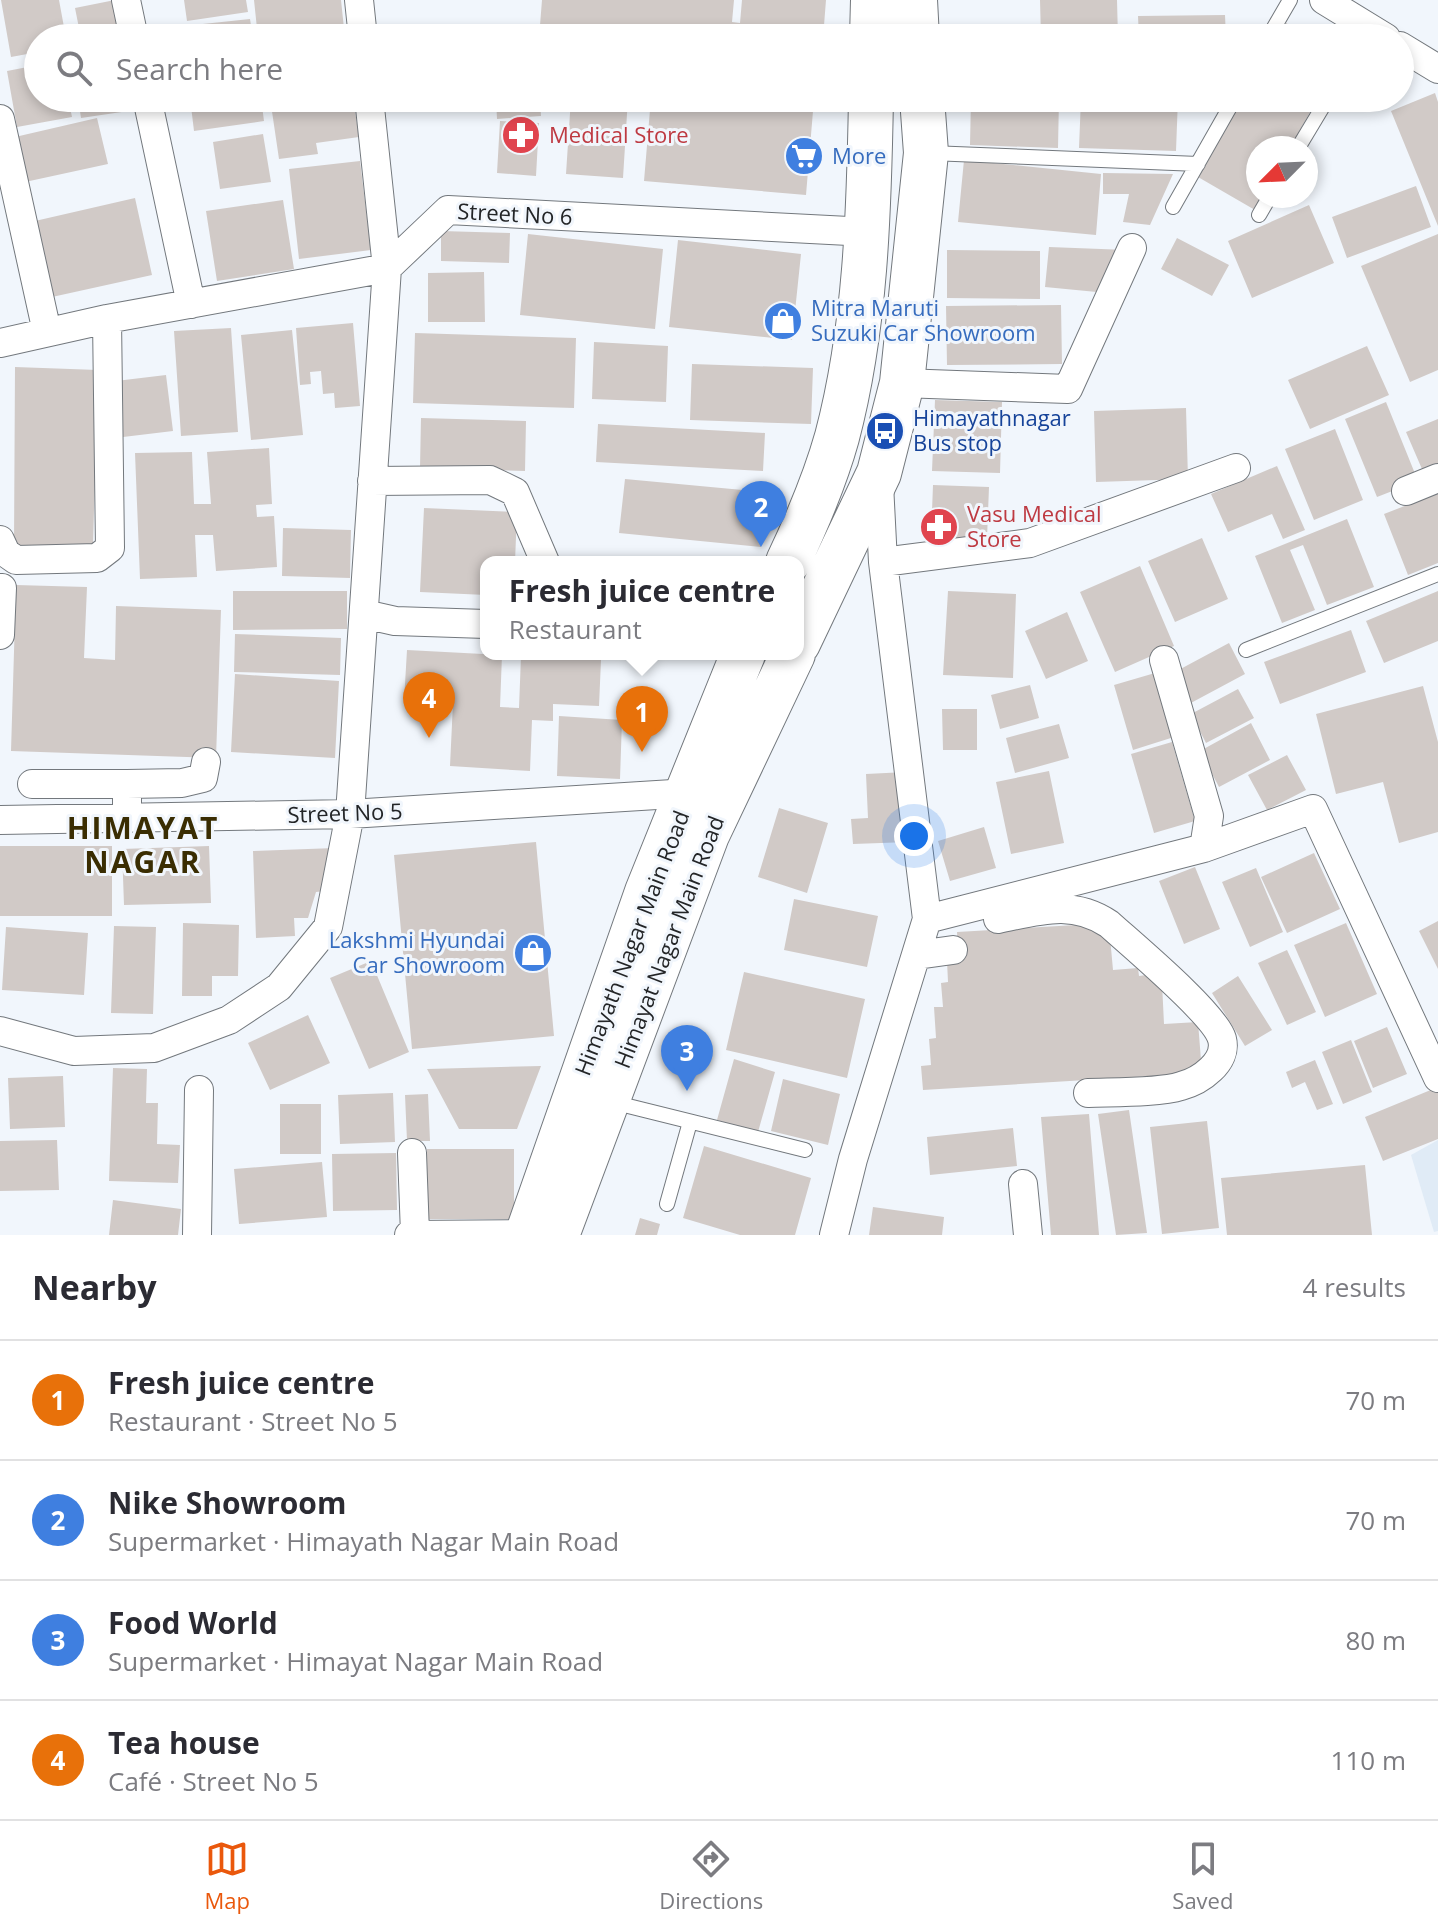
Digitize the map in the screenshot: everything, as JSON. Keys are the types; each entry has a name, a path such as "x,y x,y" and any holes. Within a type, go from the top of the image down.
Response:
{"main road":[{"path":"872,24 873,0"},
{"path":"915,0 916,24"},
{"path":"791,556 809,519 836,439 853,368 868,232 871,112"},
{"path":"804,630 879,473 902,383 926,153 923,112"},
{"name":"Himayath Nagar Main Road","path":"538,1235 647,892 741,660"},
{"name":"Himayat Nagar Main Road","path":"538,1235 609,1102 707,835 790,660"}],"street":[{"path":"126,0 131,24"},
{"path":"359,0 362,24"},
{"path":"1324,0 1358,24"},
{"path":"1414,54 1438,69"},
{"path":"150,112 191,304"},
{"path":"0,1031 74,1051 154,1048 229,1020 279,987 328,927 350,814 387,268 370,112"},
{"path":"0,119 47,332"},
{"name":"Street No 6","path":"387,268 448,210 868,232"},
{"path":"902,383 1068,389 1132,248"},
{"path":"0,343 107,319 387,268"},
{"path":"0,540 6,553 16,560 97,558 110,548 107,319"},
{"path":"883,562 1030,543 1236,468"},
{"path":"834,1235 853,1159 922,936 883,562 879,473"},
{"path":"1406,491 1438,478"},
{"path":"372,481 490,480 515,492 542,556"},
{"path":"0,635 2,588"},
{"path":"364,614 395,621 480,624"},
{"path":"1164,660 1209,816 1204,848"},
{"path":"32,784 182,783 203,778 206,762"},
{"path":"127,784 127,818"},
{"name":"Street No 5","path":"0,820 350,814 689,793"},
{"path":"922,936 1204,848 1313,809 1438,1078"},
{"path":"922,936 1050,909 1093,913 1109,924 1203,1011 1222,1039 1220,1058 1202,1078 1180,1087 1088,1093"},
{"path":"922,936 953,950"},
{"path":"197,1235 199,1090"},
{"path":"412,1153 415,1234"},
{"path":"1023,1184 1028,1235"},
{"path":"409,1235 538,1235"}],"lane":[{"path":"1276,24 1290,0"},
{"path":"1173,207 1227,112"},
{"path":"1305,136 1320,112"},
{"path":"926,153 1198,164"},
{"path":"1259,215 1263,208"},
{"path":"1246,650 1438,574"},
{"path":"609,1102 805,1150"},
{"path":"667,1204 690,1122"}],"shaded area":[{"path":"1438,1140 1438,1231 1434,1232 1411,1155"}],"building":[{"path":"1,0 59,0 63,24 24,24 24,55 11,57"},
{"path":"115,0 123,24 78,24 75,8"},
{"path":"184,0 246,0 248,12 187,21"},
{"path":"254,0 341,0 344,24 257,24"},
{"path":"542,0 734,0 732,22 740,23 742,0 826,0 824,24 540,24"},
{"path":"1040,0 1117,0 1118,24 1041,24"},
{"path":"1225,15 1225,24 1138,24 1138,16"},
{"path":"250,19 251,24 203,24"},
{"path":"24,68 24,112 71,112 72,117 17,127 7,71"},
{"path":"1435,93 1438,102 1438,226 1391,112 1414,112 1414,102"},
{"path":"80,112 122,112 81,118"},
{"path":"192,112 263,112 264,121 194,131"},
{"path":"272,112 355,112 359,137 316,143 318,154 279,159"},
{"path":"497,112 541,112 541,116 497,119"},
{"path":"570,112 627,112 623,178 566,174"},
{"path":"650,112 813,112 806,195 644,181"},
{"path":"971,112 1059,112 1058,148 970,145"},
{"path":"1080,112 1177,112 1176,151 1079,148"},
{"path":"1235,112 1310,112 1297,136 1246,136 1246,205 1198,177"},
{"path":"97,118 108,164 25,182 15,137"},
{"path":"500,121 539,123 536,176 497,173"},
{"path":"263,134 271,182 220,189 213,142"},
{"path":"964,160 1101,174 1096,235 958,222"},
{"path":"360,161 371,250 299,259 289,169"},
{"path":"1103,173 1173,174 1150,225 1123,222 1129,194 1103,194"},
{"path":"1416,186 1431,227 1347,258 1332,217"},
{"path":"135,198 152,275 52,297 35,221"},
{"path":"283,200 294,269 217,281 206,211"},
{"path":"1302,208 1310,208 1334,263 1252,298 1228,241"},
{"path":"441,231 510,233 509,263 441,261"},
{"path":"528,234 663,249 655,329 520,315"},
{"path":"1438,234 1438,370 1410,382 1361,266"},
{"path":"1177,238 1229,265 1212,296 1161,269"},
{"path":"678,240 801,254 792,340 669,327"},
{"path":"1049,247 1127,250 1107,293 1045,287"},
{"path":"947,250 1040,251 1040,299 947,298"},
{"path":"484,272 485,322 428,322 428,273"},
{"path":"1061,305 1062,364 947,365 946,306"},
{"path":"353,323 360,406 335,408 334,393 323,394 321,371 310,372 311,384 300,385 296,328"},
{"path":"231,328 238,432 181,436 174,331"},
{"path":"292,330 303,435 251,440 241,335"},
{"path":"415,333 576,338 574,408 413,403"},
{"path":"594,342 668,346 666,402 592,399"},
{"path":"1367,346 1389,395 1310,429 1288,380"},
{"path":"692,364 813,368 811,424 690,420"},
{"path":"15,367 98,370 93,545 14,545"},
{"path":"166,375 173,431 123,437 116,381"},
{"path":"935,400 1002,402 1000,473 932,471"},
{"path":"1386,402 1418,481 1377,497 1345,419"},
{"path":"1186,408 1188,479 1096,482 1094,411"},
{"path":"421,418 526,421 525,471 420,468"},
{"path":"1438,419 1438,470 1425,476 1406,432"},
{"path":"598,424 765,433 763,471 596,462"},
{"path":"1335,429 1363,500 1314,520 1285,449"},
{"path":"269,448 272,504 256,505 257,517 274,516 277,567 216,571 213,535 195,535 197,577 140,579 135,453 192,452 194,504 211,504 207,452"},
{"path":"1277,466 1305,530 1283,539 1272,514 1228,532 1211,494"},
{"path":"625,479 765,492 761,547 619,533"},
{"path":"933,485 989,487 987,539 931,538"},
{"path":"1438,493 1438,563 1408,575 1384,514"},
{"path":"424,508 517,512 515,556 480,556 480,595 420,592"},
{"path":"1347,519 1374,587 1327,605 1303,545 1290,550 1315,610 1282,623 1255,556"},
{"path":"283,528 351,530 350,578 282,576"},
{"path":"1202,538 1228,599 1175,622 1148,561"},
{"path":"1140,566 1174,646 1115,672 1080,592"},
{"path":"16,585 87,587 84,658 115,660 116,606 221,610 216,758 11,751"},
{"path":"233,591 347,591 347,629 233,630"},
{"path":"948,591 1016,594 1013,678 943,675"},
{"path":"1438,591 1438,641 1384,663 1366,621"},
{"path":"1067,612 1088,661 1046,679 1025,631"},
{"path":"1351,630 1366,672 1280,704 1264,662"},
{"path":"235,634 341,638 340,675 234,672"},
{"path":"1229,643 1245,674 1189,704 1173,673"},
{"path":"407,650 480,654 480,660 502,660 500,707 519,708 521,660 601,660 599,706 553,704 553,721 532,720 530,771 450,766 453,703 404,701"},
{"path":"1155,673 1174,737 1133,750 1114,685"},
{"path":"235,674 339,681 335,758 231,752"},
{"path":"1030,685 1039,718 1000,729 991,695"},
{"path":"1423,686 1438,742 1438,832 1399,843 1383,782 1336,794 1316,714"},
{"path":"1238,689 1254,718 1206,743 1191,714"},
{"path":"942,709 977,709 977,750 943,750"},
{"path":"559,716 622,720 620,779 557,776"},
{"path":"1251,723 1270,760 1219,787 1200,751"},
{"path":"1059,724 1069,758 1015,773 1006,738"},
{"path":"1172,742 1195,821 1154,833 1131,754"},
{"path":"1287,755 1306,790 1267,810 1248,775"},
{"path":"1049,771 1064,843 1011,854 996,782"},
{"path":"906,772 909,842 853,844 851,819 868,818 866,774"},
{"path":"779,808 828,823 807,893 758,877"},
{"path":"984,827 996,868 950,881 938,841"},
{"path":"536,842 554,1036 412,1049 394,855"},
{"path":"0,846 112,846 112,916 0,916"},
{"path":"209,846 211,903 124,905 122,849"},
{"path":"335,848 325,891 316,892 308,918 294,918 295,936 256,938 253,851"},
{"path":"1314,853 1340,909 1287,933 1261,877"},
{"path":"1195,867 1220,929 1184,944 1159,881"},
{"path":"1256,868 1283,932 1250,947 1222,882"},
{"path":"794,899 878,916 867,967 784,950"},
{"path":"1438,921 1438,969 1419,931"},
{"path":"183,923 239,925 238,976 212,976 212,996 182,996"},
{"path":"1346,923 1377,994 1325,1017 1294,945"},
{"path":"1093,924 1103,928 1103,938 1110,937 1113,970 1138,968 1139,976 1154,974 1154,983 1162,983 1164,1024 1198,1022 1202,1073 923,1090 921,1066 931,1065 929,1039 936,1038 934,1007 943,1007 941,983 948,982 947,961 959,961 957,932"},
{"path":"114,926 156,927 153,1014 111,1013"},
{"path":"6,927 88,933 84,995 2,990"},
{"path":"1287,950 1316,1012 1287,1025 1258,963"},
{"path":"371,961 409,1052 369,1069 330,978"},
{"path":"744,972 865,999 847,1078 726,1050"},
{"path":"1238,976 1272,1030 1245,1046 1212,993"},
{"path":"308,1015 330,1063 270,1090 248,1043"},
{"path":"1387,1027 1407,1074 1373,1088 1354,1041"},
{"path":"1351,1040 1372,1092 1343,1104 1322,1052"},
{"path":"734,1059 775,1072 758,1132 717,1120"},
{"path":"1315,1060 1333,1104 1317,1110 1305,1082 1292,1088 1286,1072"},
{"path":"541,1066 517,1129 459,1129 427,1069"},
{"path":"113,1068 147,1069 146,1103 158,1103 157,1144 180,1145 178,1183 109,1181"},
{"path":"63,1076 65,1127 10,1129 8,1078"},
{"path":"783,1079 840,1094 828,1145 771,1131"},
{"path":"1438,1087 1438,1139 1383,1161 1365,1117"},
{"path":"393,1093 395,1142 340,1144 338,1095"},
{"path":"428,1094 430,1141 407,1141 405,1095"},
{"path":"280,1104 321,1104 321,1154 280,1154"},
{"path":"1129,1110 1147,1233 1116,1235 1098,1114"},
{"path":"1089,1114 1099,1235 1051,1235 1041,1117"},
{"path":"1207,1121 1219,1228 1162,1234 1150,1127"},
{"path":"1013,1128 1017,1166 930,1175 927,1137"},
{"path":"57,1140 59,1190 0,1191 0,1141"},
{"path":"704,1146 811,1178 795,1235 740,1235 683,1218"},
{"path":"427,1149 514,1149 514,1219 427,1219"},
{"path":"396,1153 397,1210 333,1211 332,1154"},
{"path":"322,1162 327,1217 239,1224 234,1169"},
{"path":"1365,1165 1372,1235 1227,1235 1221,1178"},
{"path":"113,1200 181,1209 178,1235 109,1235"},
{"path":"873,1207 944,1217 942,1235 869,1235"},
{"path":"640,1218 660,1224 657,1235 635,1235"}],"place":[{"name":"Medical Store","path":"521,135"},
{"name":"More","path":"804,156"},
{"name":"Mitra Maruti Suzuki Car Showroom","path":"783,321"},
{"name":"Himayathnagar Bus stop","path":"885,431"},
{"name":"Vasu Medical Store","path":"939,527"},
{"name":"Nike Showroom","path":"761,547"},
{"name":"Tea house","path":"429,738"},
{"name":"Fresh juice centre","path":"642,752"},
{"name":"Lakshmi Hyundai Car Showroom","path":"533,953"},
{"name":"Food World","path":"687,1091"}],"district":[{"name":"HIMAYAT NAGAR","path":"143,846"}]}
